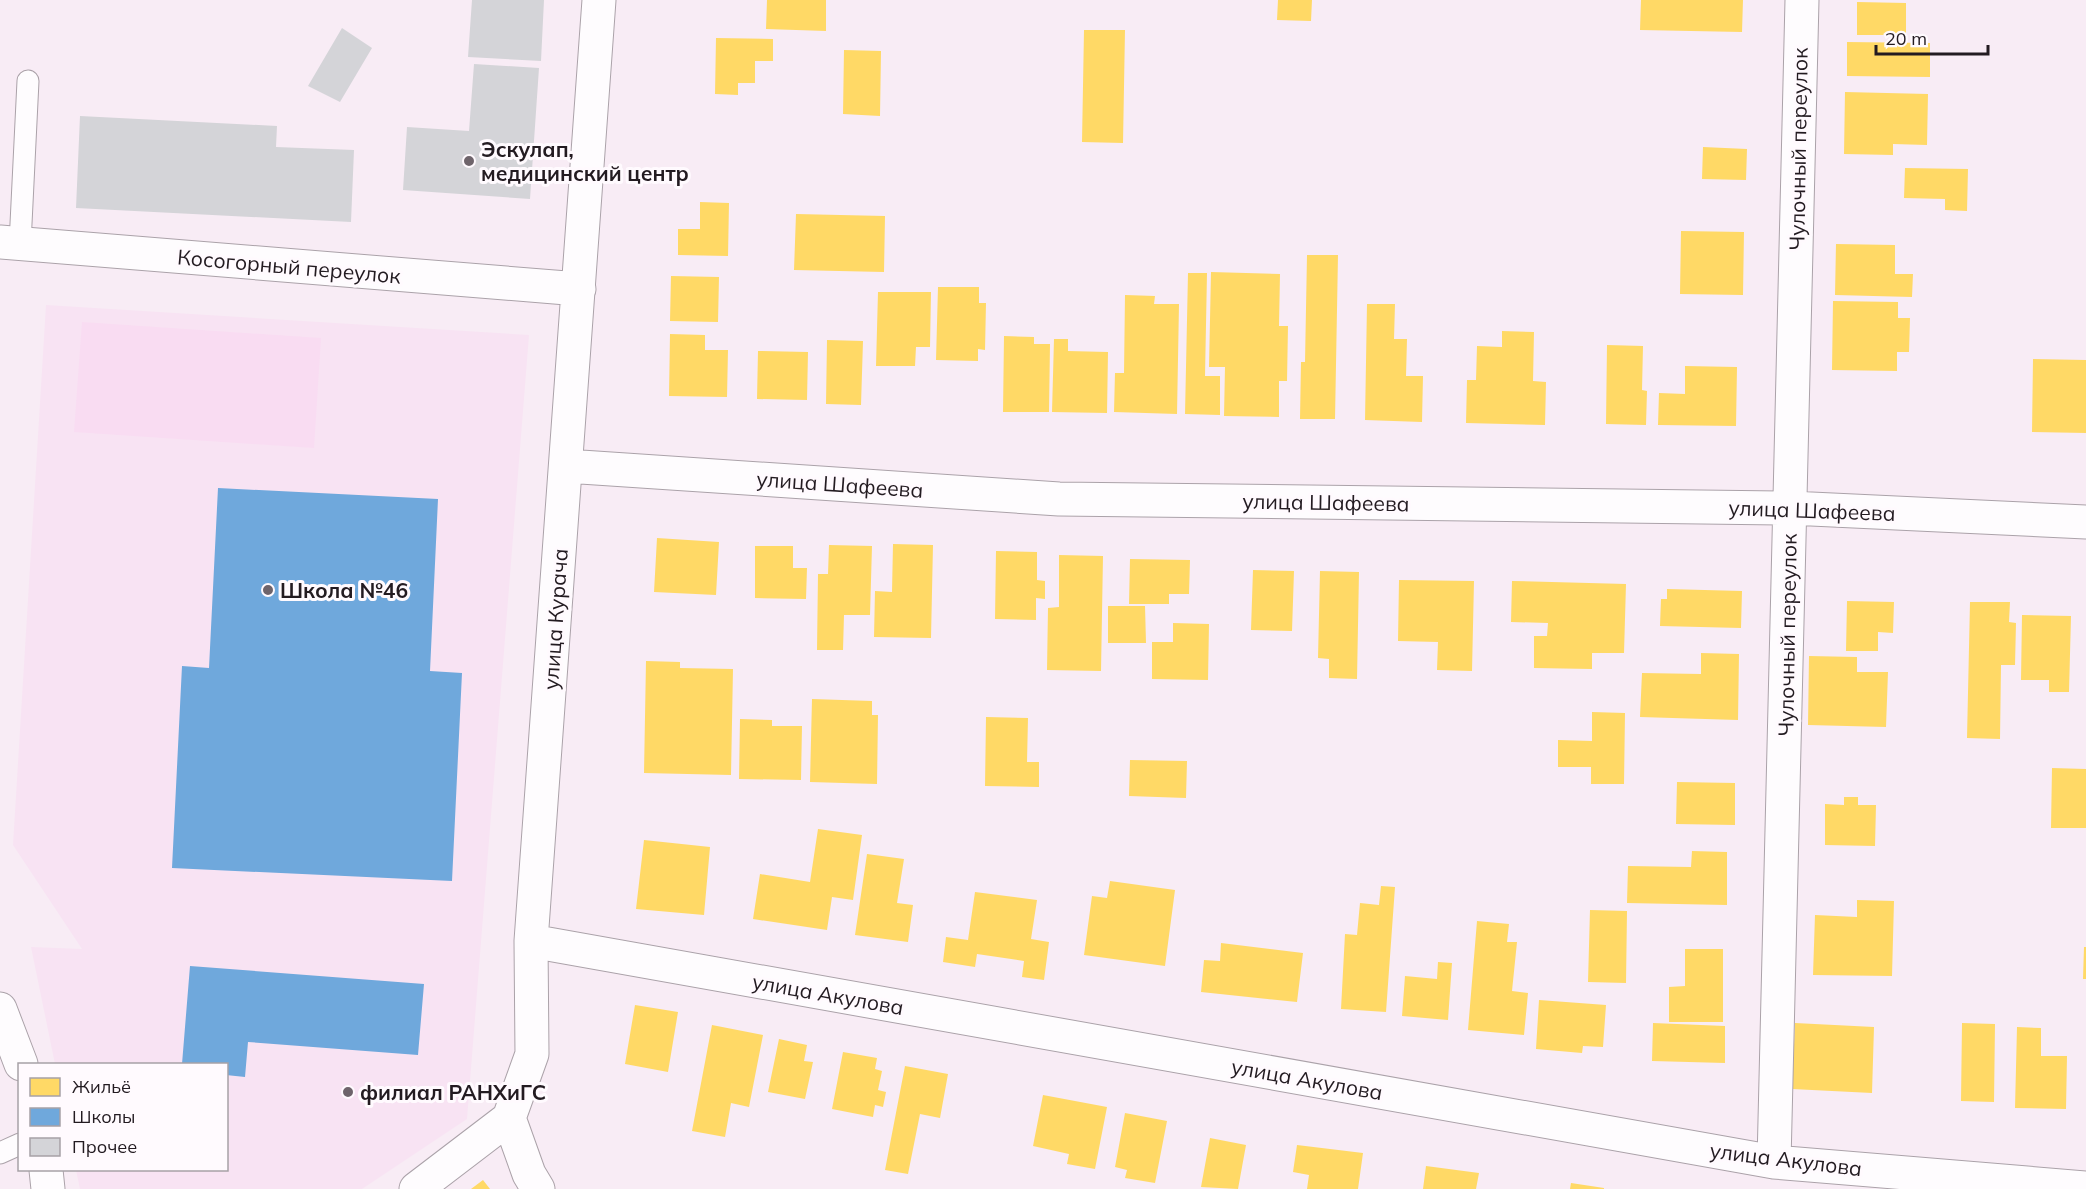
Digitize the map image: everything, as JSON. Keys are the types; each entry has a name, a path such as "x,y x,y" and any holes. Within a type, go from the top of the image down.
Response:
{"street":[{"name":"улица Курача","path":"509,1118 532,1054 531,941 599,0"},
{"name":"Чулочный переулок","path":"1774,1162 1802,0"},
{"name":"Косогорный переулок","path":"10,243 579,289"},
{"name":"улица Шафеева","path":"566,466 1059,499 1790,508 2086,522"},
{"name":"улица Акулова","path":"531,941 1774,1162 2086,1188"},
{"path":"0,1009 20,1063"},
{"path":"416,1189 509,1118 529,1174 538,1189"},
{"path":"46,1171 48,1189"}],"lane":[{"path":"10,243 28,81"},
{"path":"0,1153 18,1145"}],"shaded area":[{"name":"Школа №46","path":"46,305 529,335 467,1119 362,1189 80,1189 76,1171 228,1171 228,1063 55,1063 31,947 82,949 13,845"},
{"path":"82,322 321,338 314,448 74,432"}],"building: Жильё":[{"path":"767,0 826,0 826,31 766,29"},
{"path":"1278,0 1312,0 1311,21 1277,20"},
{"path":"1641,0 1743,0 1742,32 1640,30"},
{"path":"1857,2 1906,3 1906,35 1857,35"},
{"path":"1084,30 1125,30 1123,143 1082,142"},
{"path":"716,38 773,39 773,61 755,61 755,83 738,83 738,95 715,94"},
{"path":"1847,42 1930,43 1930,77 1847,76"},
{"path":"844,50 881,51 880,116 843,114"},
{"path":"1845,92 1928,94 1927,145 1893,144 1893,155 1844,154"},
{"path":"1703,147 1747,149 1746,180 1702,179"},
{"path":"1905,168 1968,169 1967,211 1945,210 1945,199 1904,198"},
{"path":"700,202 729,203 728,256 678,255 678,229 700,229"},
{"path":"796,214 885,216 884,272 794,270"},
{"path":"1681,231 1744,232 1743,295 1680,294"},
{"path":"1836,244 1895,245 1895,274 1913,274 1912,297 1835,295"},
{"path":"1307,255 1338,255 1335,419 1300,419 1301,362 1305,362"},
{"path":"1211,272 1280,274 1279,326 1288,326 1287,381 1279,381 1279,417 1224,416 1225,367 1209,367"},
{"path":"1188,273 1207,273 1205,376 1220,376 1220,415 1185,414"},
{"path":"671,276 719,277 718,322 670,321"},
{"path":"938,287 979,287 979,303 986,303 985,350 978,349 978,361 936,360"},
{"path":"878,292 931,292 930,347 916,347 915,366 876,366"},
{"path":"1125,295 1155,296 1154,304 1179,304 1177,414 1114,412 1115,373 1124,373"},
{"path":"1833,301 1898,302 1898,318 1910,318 1909,352 1897,352 1897,371 1832,370"},
{"path":"1367,304 1395,304 1394,339 1407,339 1406,376 1423,376 1422,422 1365,420"},
{"path":"1502,331 1534,332 1533,381 1546,382 1545,425 1466,423 1467,380 1476,380 1477,346 1502,347"},
{"path":"670,334 705,335 705,350 728,350 727,397 669,396"},
{"path":"1004,336 1034,337 1034,344 1050,344 1049,412 1003,412"},
{"path":"1054,339 1068,339 1068,351 1108,352 1107,413 1052,412"},
{"path":"827,340 863,341 861,405 826,404"},
{"path":"1607,345 1643,346 1642,390 1647,391 1646,425 1606,424"},
{"path":"758,351 808,352 807,400 757,399"},
{"path":"2033,359 2086,360 2086,433 2032,432"},
{"path":"1685,366 1737,367 1736,426 1658,425 1659,393 1685,394"},
{"path":"657,538 719,542 716,595 654,592"},
{"path":"893,544 933,545 931,638 874,637 875,591 892,592"},
{"path":"829,545 872,546 870,615 844,615 843,650 817,650 818,574 828,574"},
{"path":"755,546 793,546 793,568 807,568 806,599 755,598"},
{"path":"996,551 1037,552 1037,580 1045,581 1045,599 1036,598 1036,620 995,619"},
{"path":"1059,555 1103,556 1101,671 1047,670 1048,608 1059,607"},
{"path":"1130,559 1190,560 1189,594 1169,594 1169,604 1129,604"},
{"path":"1253,570 1294,571 1292,631 1251,630"},
{"path":"1320,571 1359,572 1357,679 1329,678 1329,659 1318,658"},
{"path":"1399,580 1474,581 1472,671 1437,670 1438,642 1398,641"},
{"path":"1512,581 1626,584 1624,653 1592,653 1592,669 1534,668 1534,636 1547,636 1548,623 1511,622"},
{"path":"1667,589 1742,591 1741,628 1660,626 1661,599 1667,599"},
{"path":"1847,601 1894,602 1893,633 1878,632 1878,651 1846,651"},
{"path":"1970,602 2010,602 2009,622 2016,623 2015,665 2001,665 2000,739 1967,738"},
{"path":"1108,606 1145,606 1146,643 1108,643"},
{"path":"2022,615 2071,616 2069,692 2049,692 2049,680 2021,680"},
{"path":"1173,623 1209,624 1208,680 1152,679 1152,642 1173,642"},
{"path":"1701,653 1739,654 1738,720 1640,717 1642,673 1701,674"},
{"path":"1809,656 1857,657 1857,672 1888,672 1886,727 1808,725"},
{"path":"646,661 680,662 680,668 733,669 731,775 644,773"},
{"path":"812,699 872,701 872,715 878,715 877,784 810,782"},
{"path":"1592,712 1625,713 1624,784 1591,784 1591,767 1558,767 1558,740 1592,741"},
{"path":"986,717 1028,718 1027,762 1039,762 1039,787 985,786"},
{"path":"740,719 772,720 772,726 802,726 801,780 739,779"},
{"path":"1130,760 1187,761 1186,798 1129,796"},
{"path":"2052,768 2086,769 2086,828 2051,828"},
{"path":"1677,782 1735,783 1735,825 1676,824"},
{"path":"1844,797 1858,797 1858,805 1876,805 1875,846 1825,845 1825,804 1844,805"},
{"path":"818,829 862,835 853,900 832,897 827,930 753,919 760,874 810,882"},
{"path":"644,840 710,847 704,915 636,909"},
{"path":"1692,851 1727,852 1727,905 1627,903 1628,866 1691,867"},
{"path":"867,854 904,859 897,903 913,905 908,942 855,935"},
{"path":"1110,881 1175,890 1165,966 1084,955 1092,896 1107,898"},
{"path":"1381,886 1395,887 1386,1012 1341,1009 1345,934 1357,935 1360,903 1379,905"},
{"path":"975,892 1037,900 1031,939 1049,942 1044,980 1022,977 1024,961 977,954 975,967 943,962 946,937 968,940"},
{"path":"1857,900 1894,901 1892,976 1813,975 1815,915 1857,917"},
{"path":"1590,910 1627,911 1626,983 1588,982"},
{"path":"1477,921 1509,924 1507,942 1517,942 1512,991 1528,993 1524,1035 1468,1030"},
{"path":"1221,943 1303,953 1297,1002 1201,992 1204,960 1220,961"},
{"path":"2084,947 2086,947 2086,979 2083,979"},
{"path":"1685,949 1723,949 1723,1022 1669,1022 1669,987 1685,986"},
{"path":"1438,962 1452,963 1448,1020 1402,1016 1405,976 1437,979"},
{"path":"1539,1000 1606,1005 1603,1047 1583,1046 1582,1053 1536,1049"},
{"path":"635,1005 678,1012 668,1072 625,1064"},
{"path":"1653,1023 1725,1026 1725,1063 1652,1061"},
{"path":"1795,1023 1874,1027 1872,1093 1792,1089"},
{"path":"1962,1023 1995,1024 1994,1102 1961,1101"},
{"path":"712,1025 763,1035 749,1107 731,1103 725,1137 692,1131"},
{"path":"2017,1027 2041,1028 2041,1056 2067,1056 2066,1109 2015,1108"},
{"path":"779,1039 807,1045 804,1061 813,1062 805,1099 768,1092"},
{"path":"843,1052 877,1058 875,1069 882,1071 878,1090 886,1092 883,1107 875,1105 873,1117 832,1109"},
{"path":"905,1066 948,1074 940,1118 920,1114 908,1174 885,1170"},
{"path":"1043,1095 1107,1107 1095,1169 1067,1164 1069,1154 1033,1146"},
{"path":"1125,1113 1167,1121 1155,1183 1125,1178 1127,1170 1115,1167"},
{"path":"1210,1138 1246,1145 1238,1189 1201,1187"},
{"path":"1297,1145 1363,1153 1358,1189 1307,1189 1309,1175 1293,1172"},
{"path":"1426,1166 1479,1173 1476,1189 1423,1189"},
{"path":"483,1180 490,1189 471,1189"},
{"path":"1571,1183 1604,1188 1604,1189 1570,1189"}],"building: Школы":[{"path":"218,488 438,499 430,671 462,673 452,881 172,868 182,666 209,668"},
{"path":"190,966 424,984 418,1055 248,1042 245,1077 228,1075 228,1063 182,1063"}],"building: Прочее":[{"path":"472,0 544,0 541,61 468,57"},
{"path":"342,28 372,48 340,102 308,86"},
{"name":"Эскулап, медицинский центр","path":"474,64 539,68 530,199 403,190 407,127 469,131"},
{"path":"80,116 277,126 276,147 354,150 351,222 76,208"}],"place":[{"name":"Эскулап, медицинский центр","path":"469,161"},
{"name":"Школа №46","path":"268,590"},
{"name":"филиал РАНХиГС","path":"348,1092"}]}
